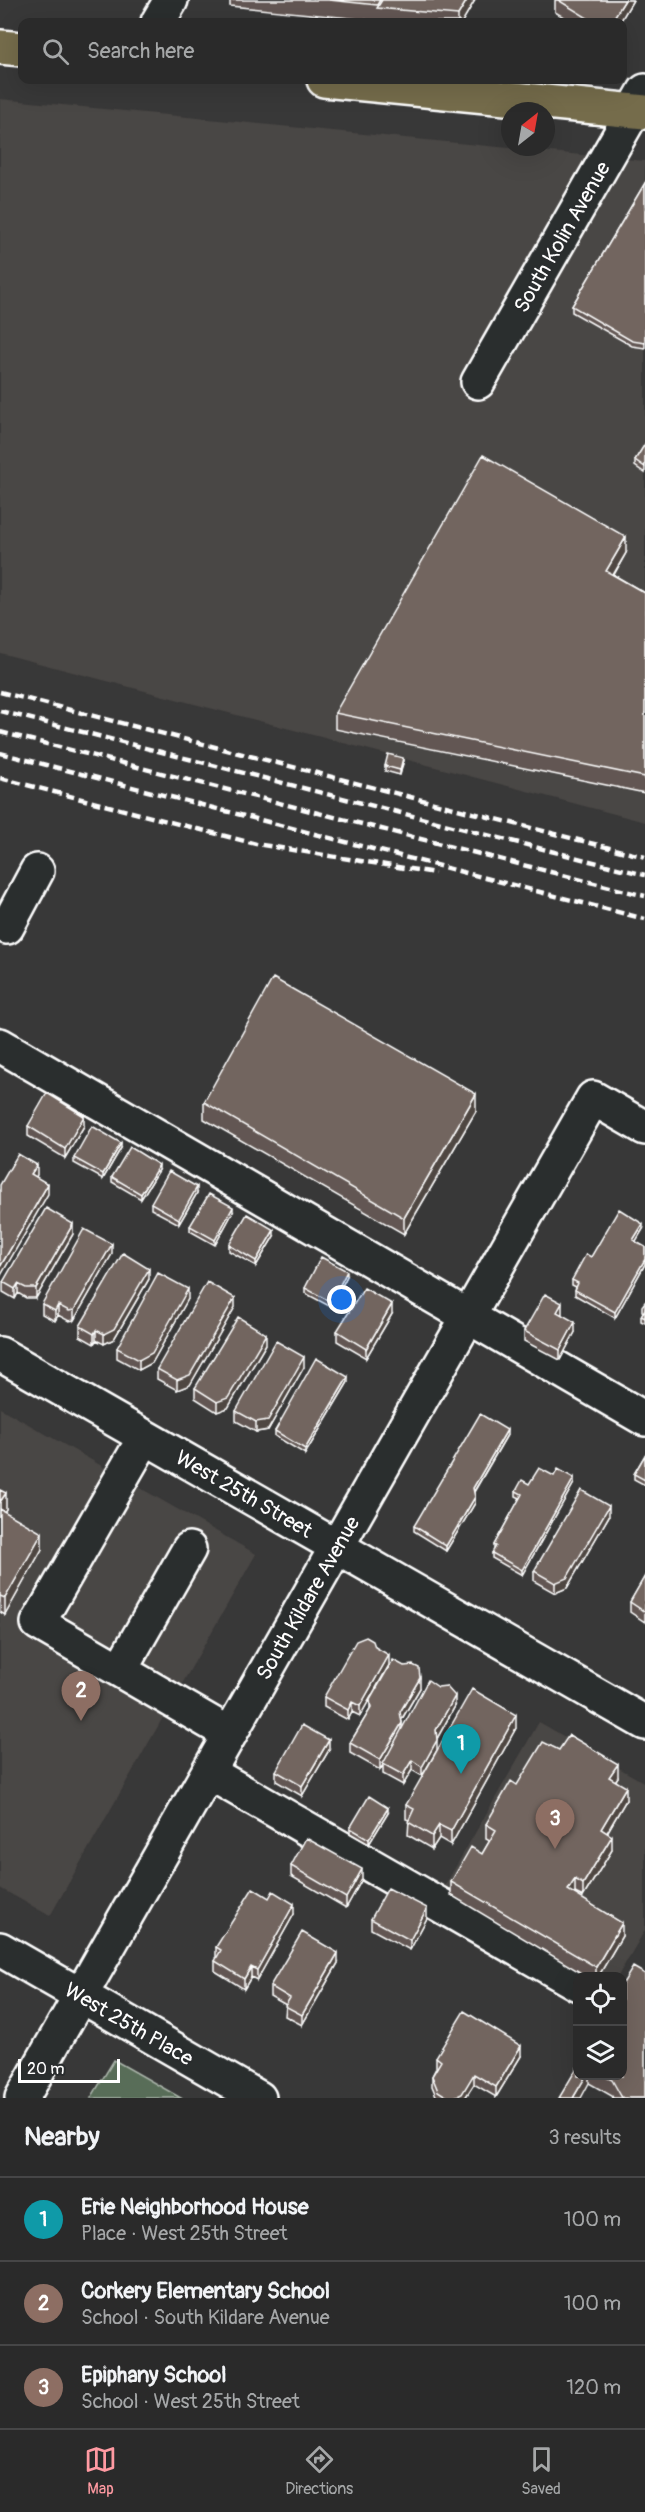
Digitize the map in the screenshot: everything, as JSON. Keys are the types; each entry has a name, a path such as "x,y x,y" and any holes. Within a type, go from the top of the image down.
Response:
{"main road":[{"path":"0,47 18,49"},
{"path":"377,84 641,104"}],"street":[{"path":"160,18 171,0"},
{"name":"South Kolin Avenue","path":"478,382 641,104"},
{"path":"7,927 37,871"},
{"path":"0,1045 645,1419"},
{"name":"South Kildare Avenue","path":"22,2098 593,1098 645,1128"},
{"name":"West 25th Street","path":"0,1354 645,1723"},
{"path":"145,1437 38,1623 230,1734"},
{"path":"120,1670 189,1549"},
{"path":"208,1772 573,1981"},
{"name":"West 25th Place","path":"0,1949 259,2098"}],"shaded area":[{"path":"0,99 501,147 501,156 555,156 555,152 645,161 645,822 0,653"},
{"path":"0,1408 256,1554 50,1916 0,1888"},
{"path":"539,1722 645,1783 645,1930 620,1972 573,1972 573,1974 428,1915"}],"green space":[{"path":"114,2060 181,2098 91,2098"}],"building":[{"path":"329,0 380,0 377,5"},
{"path":"382,0 467,0 458,15 377,8"},
{"path":"558,0 625,0 614,18 587,18"},
{"path":"645,183 645,343 632,341 572,306"},
{"path":"645,444 645,467 635,460"},
{"path":"483,455 626,537 606,571 645,593 645,777 335,713"},
{"path":"388,754 403,758 400,770 385,766"},
{"path":"273,978 476,1094 404,1218 204,1102"},
{"path":"47,1093 84,1116 65,1149 28,1126"},
{"path":"92,1126 121,1143 103,1174 74,1158"},
{"path":"130,1147 159,1165 141,1194 112,1177"},
{"path":"18,1154 37,1165 31,1174 48,1184 0,1267 0,1185"},
{"path":"169,1171 197,1187 179,1219 151,1203"},
{"path":"209,1194 233,1207 215,1240 190,1226"},
{"path":"46,1208 73,1224 36,1288 26,1288 18,1284 15,1289 3,1282"},
{"path":"619,1209 643,1224 633,1240 645,1247 645,1259 615,1312 575,1290 578,1283 572,1280 586,1254 591,1257"},
{"path":"247,1214 274,1230 256,1261 229,1245"},
{"path":"84,1229 112,1244 74,1310 69,1311 58,1305 55,1311 42,1304"},
{"path":"123,1253 149,1269 114,1329 104,1334 96,1330 94,1334 80,1326"},
{"path":"321,1257 347,1271 331,1302 305,1288"},
{"path":"158,1273 188,1289 152,1353 139,1360 117,1348"},
{"path":"207,1282 235,1298 190,1375 177,1380 157,1369"},
{"path":"364,1288 392,1304 366,1349 337,1331"},
{"path":"545,1294 562,1303 557,1312 575,1322 560,1350 524,1331"},
{"path":"238,1317 266,1334 228,1398 217,1402 195,1388"},
{"path":"276,1341 304,1357 268,1420 256,1422 236,1411"},
{"path":"316,1358 348,1377 305,1449 275,1431"},
{"path":"480,1414 507,1430 473,1488 475,1497 446,1546 414,1526"},
{"path":"645,1455 645,1480 634,1474"},
{"path":"539,1468 554,1476 558,1469 574,1478 522,1570 492,1553 496,1546 494,1545 522,1494 516,1491 522,1480 529,1484"},
{"path":"0,1490 6,1493 0,1502"},
{"path":"581,1490 609,1506 567,1578 555,1583 534,1571"},
{"path":"0,1509 42,1533 5,1598 0,1596"},
{"path":"645,1576 645,1612 630,1602"},
{"path":"366,1637 373,1641 375,1647 389,1655 360,1706 352,1702 348,1710 324,1697 356,1641"},
{"path":"393,1660 404,1666 413,1665 419,1668 420,1678 400,1712 402,1723 380,1760 350,1743 371,1708 370,1700"},
{"path":"428,1680 438,1687 446,1686 455,1696 436,1730 437,1740 422,1767 412,1760 403,1775 383,1764"},
{"path":"472,1689 516,1715 451,1831 439,1825 432,1836 408,1822 414,1809 406,1805"},
{"path":"302,1725 329,1740 302,1786 276,1771"},
{"path":"569,1735 618,1764 609,1777 626,1787 601,1829 612,1836 583,1884 575,1879 568,1890 622,1923 596,1967 451,1882 471,1847 482,1854 496,1830 486,1824 511,1781 517,1785 543,1742 559,1750"},
{"path":"369,1796 388,1808 369,1839 350,1828"},
{"path":"306,1838 362,1869 346,1898 291,1866"},
{"path":"253,1888 269,1898 273,1891 294,1904 257,1970 251,1967 244,1979 215,1961 221,1950 216,1947"},
{"path":"388,1888 427,1908 410,1940 371,1919"},
{"path":"302,1932 338,1953 302,2015 285,2006 290,1998 270,1986"},
{"path":"633,1967 645,1974 645,2098 623,2098 612,2080 627,2080 627,1977"},
{"path":"464,2011 521,2046 496,2087 474,2074 462,2094 449,2098 438,2091 432,2076 441,2061 436,2057"},
{"path":"573,2074 573,2080 584,2080 573,2098 559,2098"}],"railway":[{"path":"0,692 645,857"},
{"path":"0,711 645,875"},
{"path":"0,732 645,896"},
{"path":"0,753 645,919"},
{"path":"0,778 256,844 435,873"}],"place":[{"name":"Corkery Elementary School","path":"81,1721"},
{"name":"Erie Neighborhood House","path":"461,1774"},
{"name":"Epiphany School","path":"555,1849"}]}
